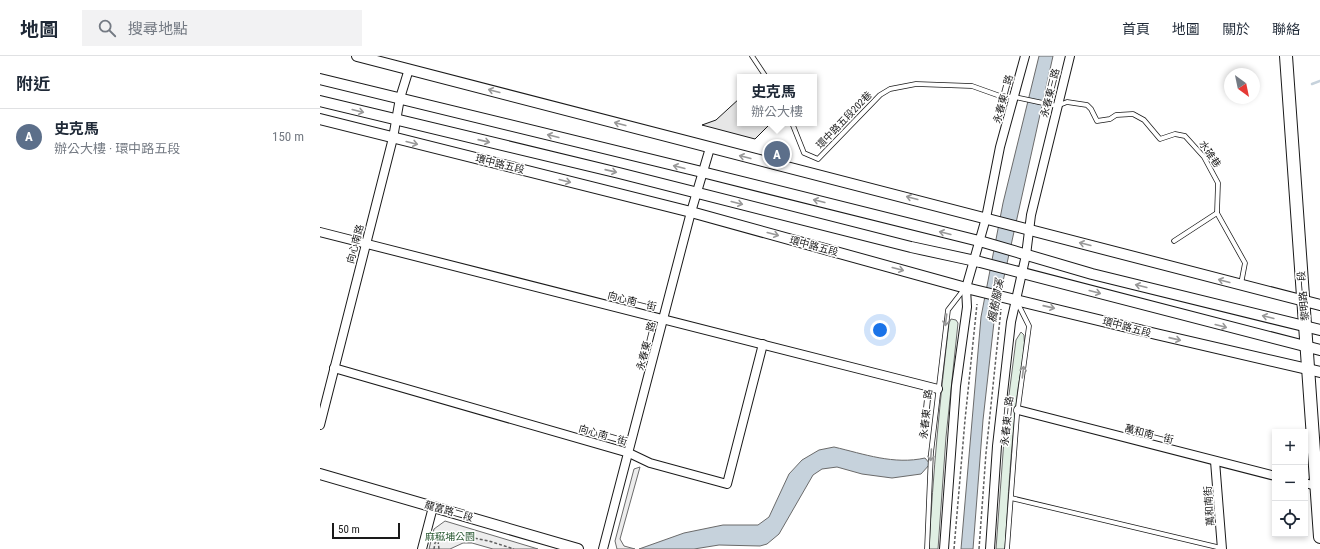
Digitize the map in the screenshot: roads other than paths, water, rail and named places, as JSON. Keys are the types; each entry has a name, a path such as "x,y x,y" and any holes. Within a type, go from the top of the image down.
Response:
{"main road":[{"name":"黎明路一段","path":"1286,56 1307,347 1314,370 1310,485 1320,537"}],"street":[{"path":"357,56 1320,305"},
{"name":"永春東二路","path":"944,549 956,386 967,307 968,288 988,219 1000,147 1015,97 1025,56"},
{"name":"永春東三路","path":"990,549 992,495 1001,398 1014,299 1031,215 1070,56"},
{"name":"向心南路","path":"320,425 393,138 400,98 409,69"},
{"path":"320,79 981,242 1092,274 1320,330"},
{"name":"環中路五段","path":"320,101 976,261 1320,350"},
{"name":"環中路五段","path":"320,119 691,212 968,288 1314,370"},
{"name":"永春東一路","path":"603,549 696,193 710,148"},
{"name":"向心南一街","path":"320,232 938,389"},
{"name":"向心南二街","path":"334,368 629,453 650,463 727,484 763,344"},
{"name":"萬和南一街","path":"1018,410 1272,475"},
{"name":"萬和南街","path":"1215,461 1221,548"},
{"name":"龍富路二段","path":"320,474 578,549"},
{"path":"422,549 433,507"}],"lane":[{"path":"752,56 764,74"},
{"name":"環中路五段202巷","path":"793,126 804,153 818,158 880,95 903,86 916,84 972,86 1000,96 1015,97"},
{"path":"1015,97 1057,106"},
{"name":"水碓巷","path":"1057,106 1067,102 1087,105 1091,109 1097,121 1110,119 1116,115 1133,114 1144,120 1160,139 1175,134 1185,136 1204,157 1218,183 1217,213"},
{"path":"1174,241 1217,213 1245,263 1241,285"},
{"name":"永春東二路","path":"927,549 931,453 948,310 968,288"},
{"name":"永春東三路","path":"1007,549 1018,410 1029,326 1014,299"},
{"path":"1011,498 1221,548"}],"water":[{"name":"楓樹腳溪","path":"1039,56 1053,56 994,322 983,420 973,549 961,549 981,317 1003,203"},
{"path":"834,447 879,458 913,460 925,458 930,464 921,474 892,478 862,474 837,467 822,469 813,475 779,534 767,544 760,546 719,545 694,549 639,549 684,533 723,525 758,525 769,517 789,474 802,460 819,450"}],"waterway":[{"path":"1312,84 1320,81"}],"place":[{"name":"史克馬","path":"777,154"}],"park label":[{"name":"麻糍埔公園","path":"450,536"}]}
